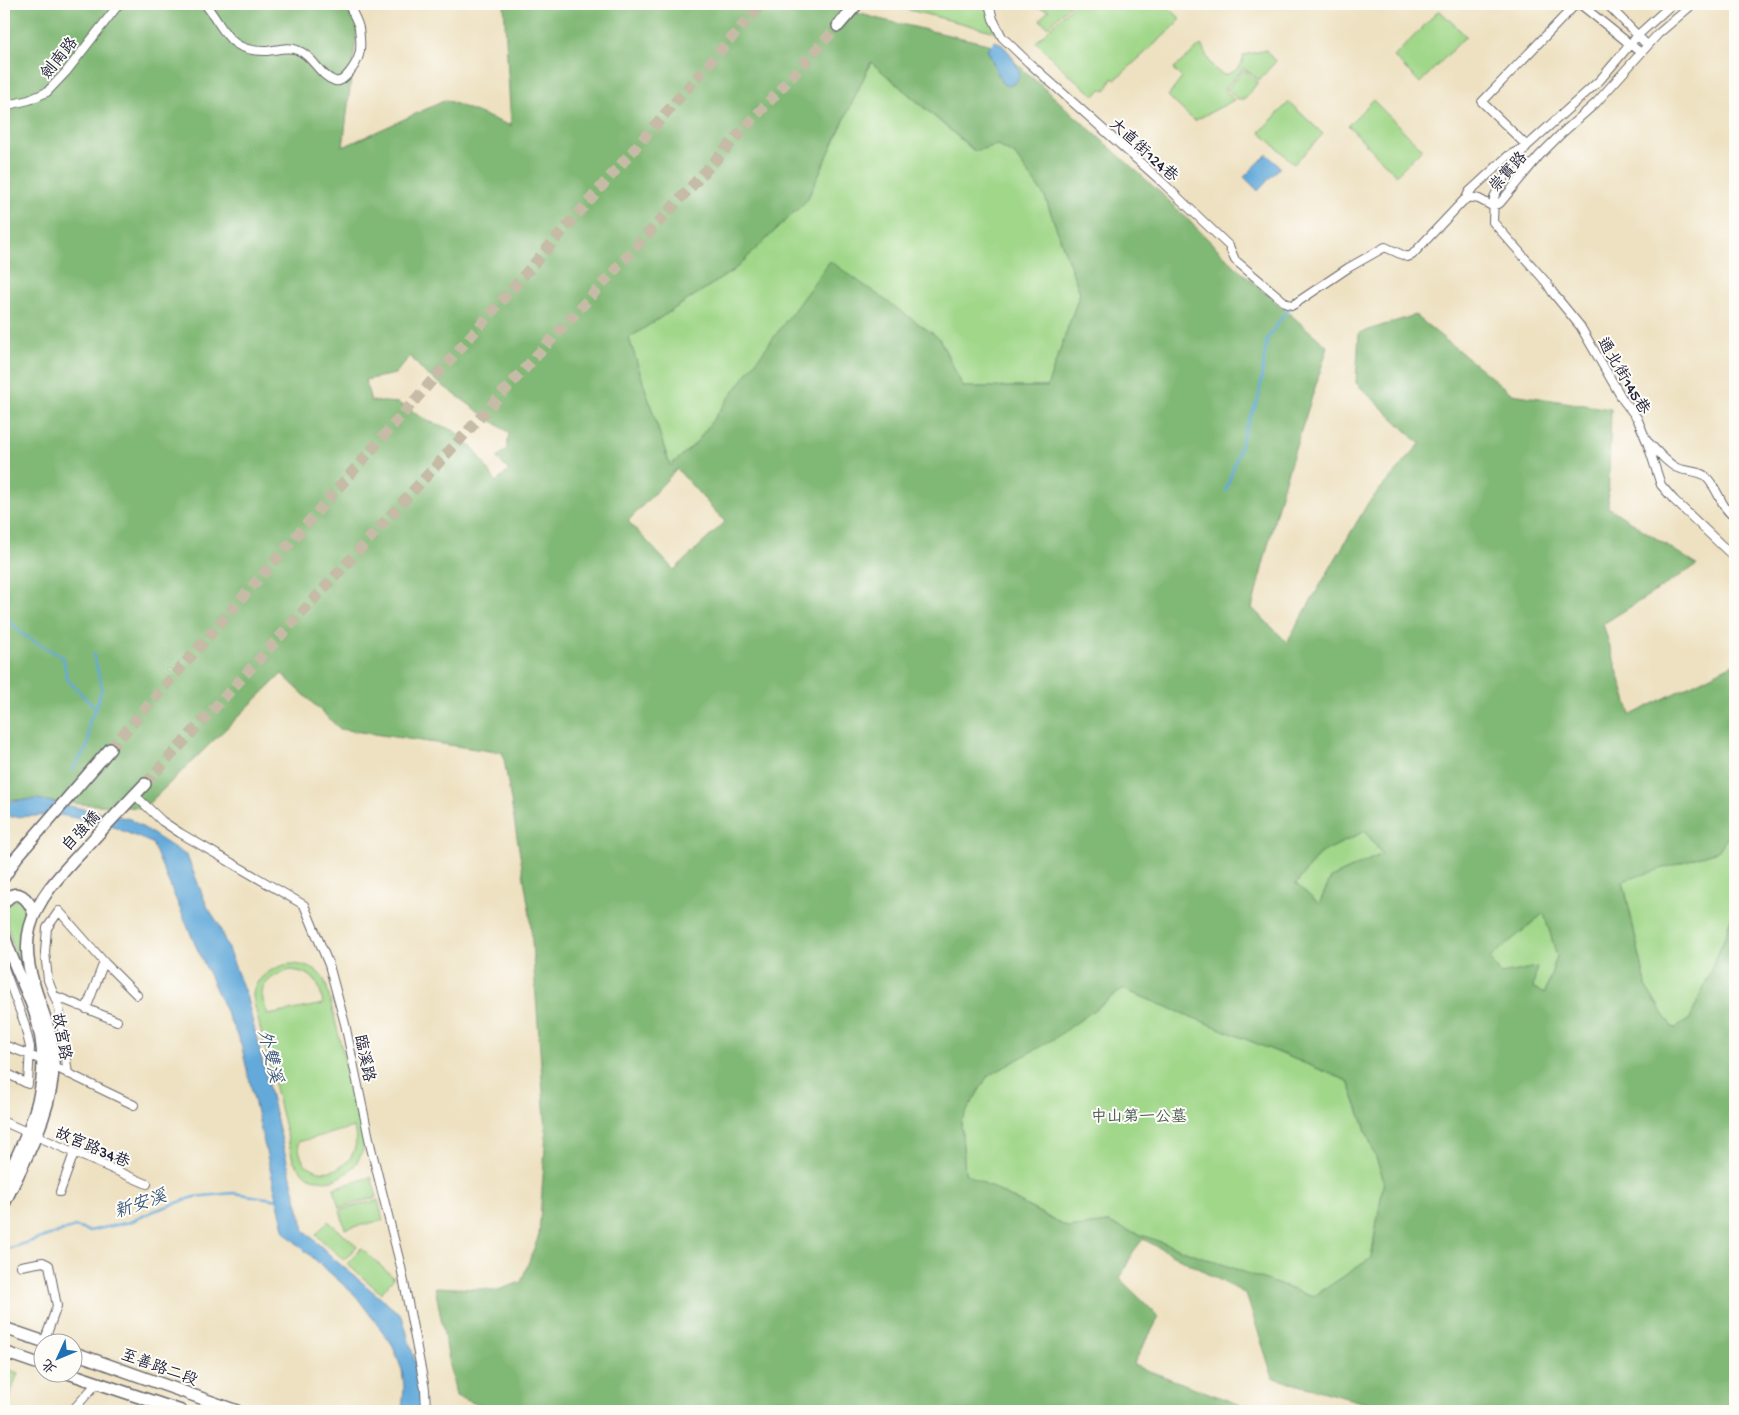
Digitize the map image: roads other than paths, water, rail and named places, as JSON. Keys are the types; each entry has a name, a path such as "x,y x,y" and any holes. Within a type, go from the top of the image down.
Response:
{"main road":[{"path":"838,26 857,4"},
{"name":"自強橋","path":"4,877 16,858 110,749"},
{"name":"自強橋","path":"60,875 145,784"},
{"name":"故宮路","path":"4,1204 31,1134 48,1064 50,1034 27,964 27,945 34,914 44,896 60,875"},
{"path":"4,903 7,898 14,894 21,895 27,900 34,914"},
{"name":"故宮路","path":"4,936 34,1012 48,1064"},
{"name":"故宮路","path":"4,1184 7,1169 31,1134"},
{"path":"4,1328 32,1338"},
{"path":"4,1352 32,1362"},
{"name":"至善路二段","path":"82,1356 237,1411"},
{"path":"82,1378 181,1411"}],"street":[{"name":"劍南路","path":"4,106 29,100 47,92 66,72 119,4"},
{"path":"205,4 225,35 234,43 256,51 289,48 298,50 306,55 324,75 336,82 348,75 359,55 359,28 348,4"},
{"name":"大直街124巷","path":"990,4 996,28 1002,37 1162,182 1229,246 1236,260 1287,304 1293,304 1348,268 1385,247 1407,257 1412,255 1464,200"},
{"path":"1464,200 1469,192 1508,156 1527,146 1482,102 1578,4 1641,53"},
{"path":"1607,4 1648,45"},
{"name":"崇實路","path":"1492,206 1494,197 1505,176 1527,146 1600,80 1638,35 1672,4"},
{"name":"崇實路","path":"1492,206 1500,203 1539,156 1596,103 1670,22 1693,4"},
{"path":"1464,200 1470,197 1479,199 1492,206"},
{"name":"通北街145巷","path":"1492,206 1493,222 1546,282 1552,293 1580,326 1622,400 1636,418 1647,442 1661,484 1674,500 1735,558"},
{"path":"1647,442 1676,468 1704,475 1720,494 1721,502 1726,509 1735,517"},
{"name":"臨溪路","path":"140,800 162,821 174,829 304,906 329,965 345,1024 371,1148 401,1267 425,1389 426,1411"},
{"path":"68,1074 59,1008 48,980 45,952 48,928 59,911 104,962 137,995"},
{"path":"86,1009 104,962"},
{"path":"4,968 24,1022 30,1047 28,1084 4,1072"},
{"path":"55,996 117,1021"},
{"path":"4,1044 134,1105"},
{"name":"故宮路34巷","path":"4,1122 147,1184"},
{"path":"60,1192 74,1153"},
{"path":"21,1266 43,1262 49,1265 57,1306 48,1332"},
{"path":"72,1411 97,1383"}],"water":[{"path":"995,41 1004,46 1011,55 1020,75 1015,83 1008,86 1002,83 987,49"},
{"path":"1267,154 1280,167 1258,191 1244,177"},
{"name":"外雙溪","path":"37,799 130,819 187,856 207,906 218,923 246,995 304,1230 334,1259 402,1316 422,1386 420,1411 402,1411 404,1387 402,1370 392,1344 356,1296 285,1233 241,1044 195,944 152,843 106,824 60,815 10,817 4,811 4,802"}],"waterway":[{"path":"1226,491 1247,425 1259,397 1267,339 1288,309 1294,307"},
{"path":"4,615 23,635 63,657 67,679 96,709 89,722 88,746 72,770"},
{"path":"93,653 102,687 96,709"},
{"name":"新安溪","path":"4,1250 75,1227 89,1231 130,1222 154,1211 194,1197 233,1193 279,1200"}],"tunnel":[{"path":"110,749 761,4"},
{"path":"145,784 838,26"}],"park label":[{"name":"中山第一公墓","path":"1139,1115"}]}
